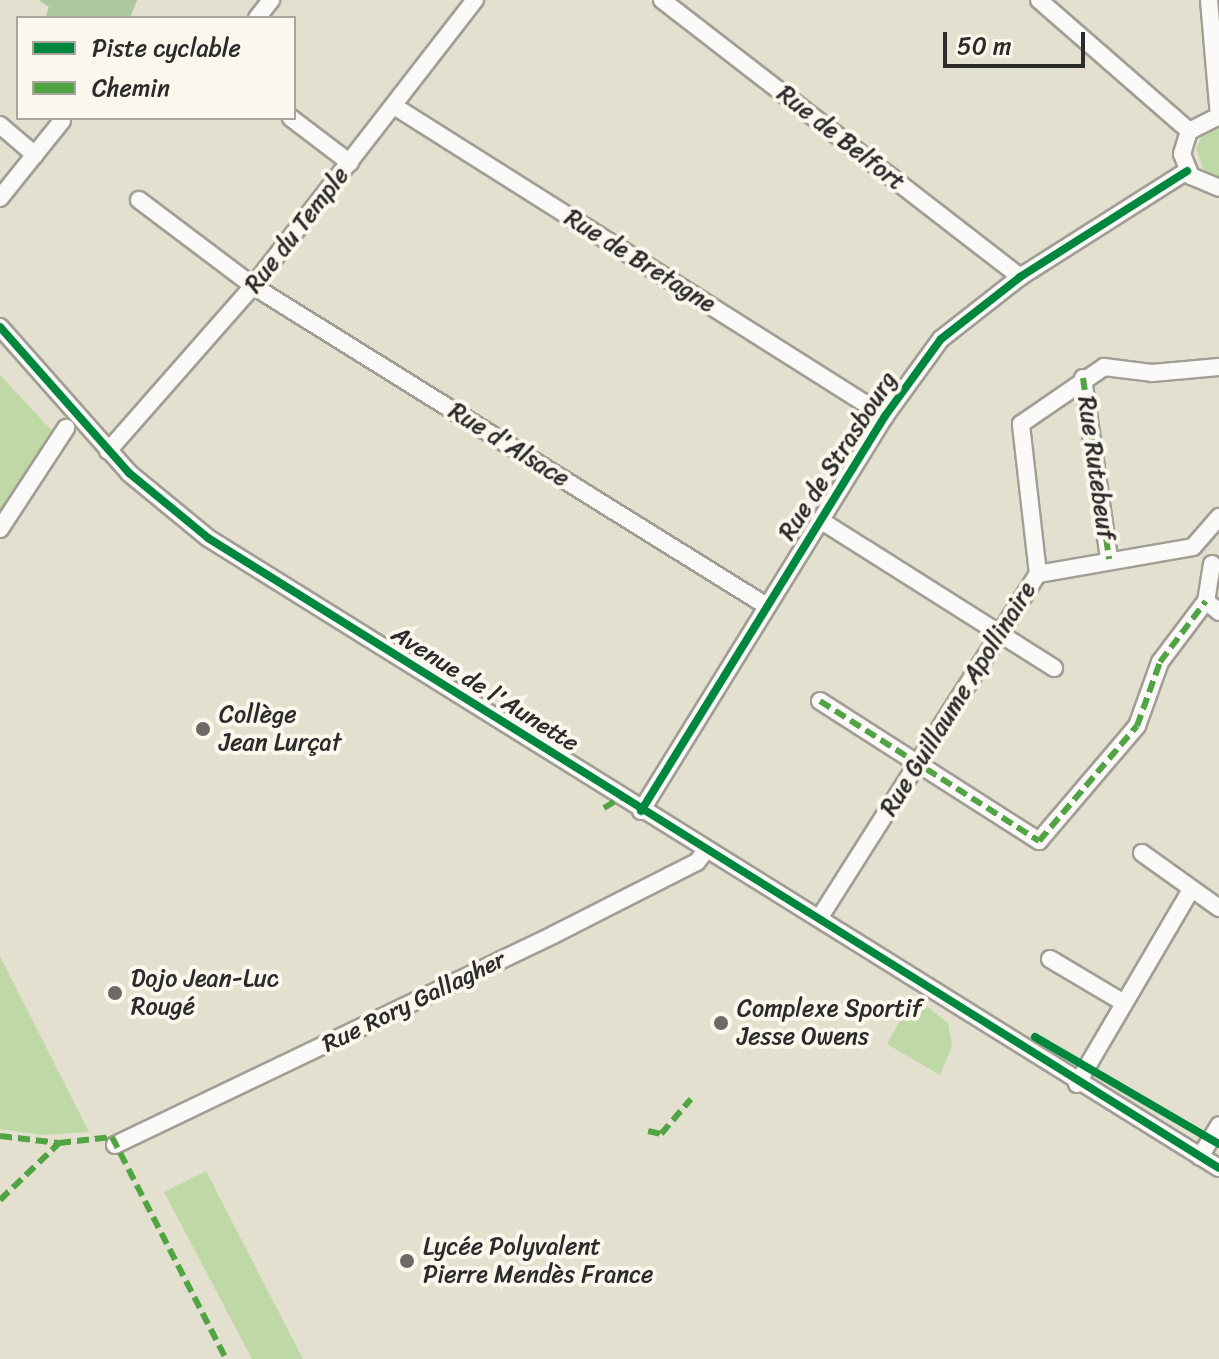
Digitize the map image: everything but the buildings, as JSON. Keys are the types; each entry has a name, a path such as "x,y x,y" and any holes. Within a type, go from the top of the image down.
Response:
{"street":[{"path":"259,16 271,0"},
{"name":"Rue du Temple","path":"108,451 253,286 475,0"},
{"name":"Rue de Belfort","path":"662,0 1020,277"},
{"path":"1039,0 1189,131"},
{"path":"1209,0 1219,116 1189,131 1182,154 1187,171 1201,184 1219,188"},
{"name":"Rue de Bretagne","path":"394,106 885,416"},
{"path":"294,120 350,163"},
{"path":"0,198 62,121"},
{"path":"0,125 35,155"},
{"name":"Rue de Strasbourg","path":"641,811 765,605 885,416 941,339 1020,277 1187,171"},
{"name":"Rue d'Alsace","path":"139,200 253,286 765,605"},
{"name":"Avenue de l'Aunette","path":"0,327 108,451 208,538 641,811 820,917 1077,1084 1219,1168"},
{"path":"1038,574 1021,424 1083,378 1112,366 1152,373 1219,367"},
{"name":"Rue Rutebeuf","path":"1083,378 1109,559"},
{"path":"0,529 66,428"},
{"path":"820,701 1039,841 1137,726 1160,662 1213,607 1216,560 1193,547 1219,517"},
{"path":"820,520 1054,668"},
{"name":"Rue Guillaume Apollinaire","path":"820,917 1038,574 1109,559 1193,547"},
{"name":"Rue Rory Gallagher","path":"115,1145 553,935 697,862 706,850"},
{"path":"1142,853 1219,908"},
{"path":"1077,1084 1191,890"},
{"path":"1050,959 1124,1003"},
{"path":"1200,1157 1219,1125"}],"green space":[{"path":"39,0 137,0 131,16 46,16 49,7"},
{"path":"1219,129 1219,176 1216,176 1203,169 1196,148 1203,135"},
{"path":"0,375 56,435 0,527"},
{"path":"0,956 89,1132 43,1135 0,1129"},
{"path":"914,996 948,1023 952,1046 940,1075 887,1044"},
{"path":"206,1171 303,1359 252,1359 164,1192"}],"marked path":[{"path":"1083,378 1109,559"},
{"path":"820,701 1039,841 1137,726 1160,662 1206,601"},
{"path":"604,808 620,798"},
{"path":"648,1131 661,1134 691,1099"},
{"path":"0,1136 59,1143 112,1137 226,1359"},
{"path":"0,1200 59,1143"}],"cycle path":[{"path":"641,811 885,416 941,339 1020,277 1187,171"},
{"path":"0,327 129,473 208,538 1219,1168"},
{"path":"1035,1037 1219,1144"}],"place":[{"name":"Collège Jean Lurçat","path":"203,729"},
{"name":"Dojo Jean-Luc Rougé","path":"115,993"},
{"name":"Complexe Sportif Jesse Owens","path":"721,1023"},
{"name":"Lycée Polyvalent Pierre Mendès France","path":"407,1261"}]}
